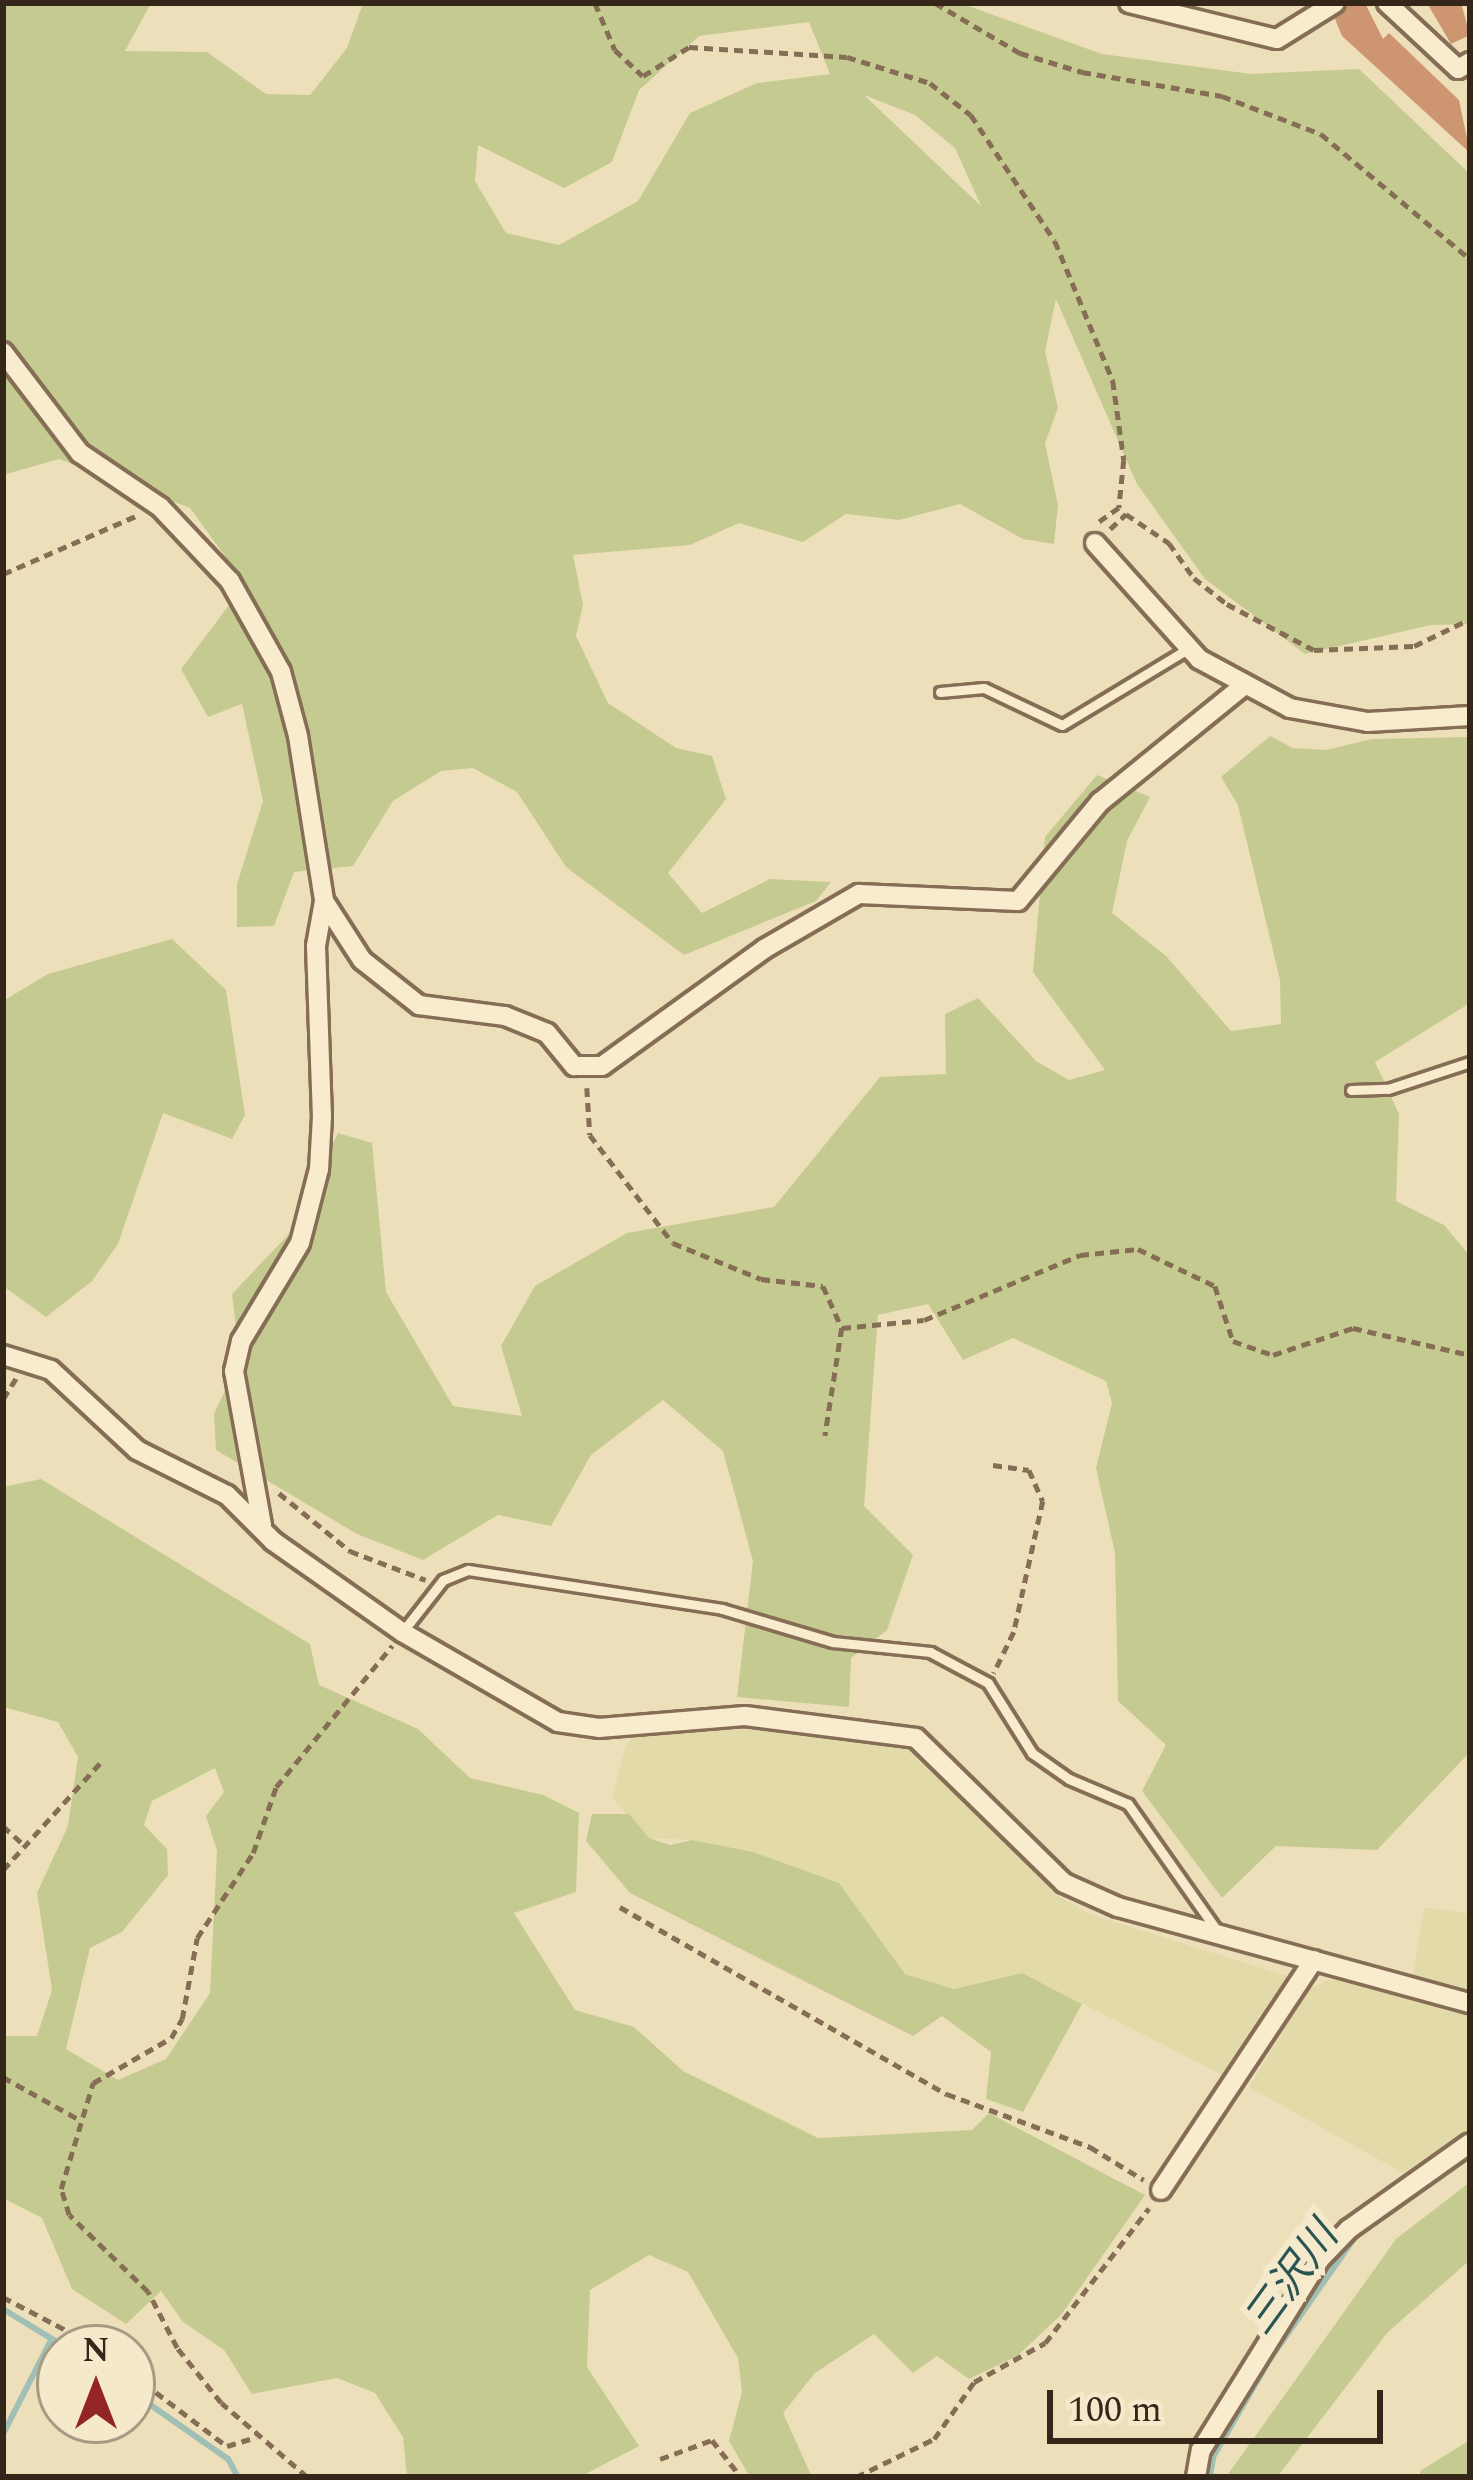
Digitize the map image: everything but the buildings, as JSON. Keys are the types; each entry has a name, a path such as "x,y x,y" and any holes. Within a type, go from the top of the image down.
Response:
{"street":[{"path":"1129,3 1277,39 1335,3"},
{"path":"1387,3 1466,71"},
{"path":"3,352 80,453 160,507 230,581 281,672 324,902 316,946 320,1169 300,1243 241,1341 234,1371 262,1525"},
{"path":"1095,543 1189,648 1244,686 1326,718 1470,716"},
{"path":"324,902 362,960 419,1005 528,1024 586,1070 616,1060 764,949 859,894 1018,902 1100,802 1244,686"},
{"path":"3,1355 51,1370 136,1450 226,1495 402,1632 557,1722 598,1728 745,1716 916,1738 1064,1882 1118,1907 1470,2003"},
{"path":"1161,2190 1314,1960"},
{"path":"1196,2477 1202,2450 1320,2259 1349,2229 1470,2143"}],"lane":[{"path":"940,692 984,688 1062,725 1189,648"},
{"path":"1351,1090 1388,1089 1470,1062"},
{"path":"402,1632 443,1580 468,1570 722,1609 833,1642 930,1652 988,1683 1032,1753 1128,1804 1148,1824 1182,1889 1218,1932"}],"path":[{"path":"595,3 615,50 643,76 688,47 848,57 930,83 971,116 1055,242 1113,381 1123,438 1119,508 1095,523 1095,543"},
{"path":"935,3 1021,53 1082,72 1222,96 1321,134 1470,259"},
{"path":"3,574 160,507"},
{"path":"1095,543 1126,514 1169,543 1193,578 1227,604 1314,650 1414,646 1470,619"},
{"path":"586,1070 590,1135 674,1243 761,1279 823,1286 842,1328 825,1436"},
{"path":"842,1328 924,1320 1080,1255 1138,1249 1214,1286 1233,1341 1273,1355 1353,1328 1470,1354"},
{"path":"988,1683 1014,1632 1043,1501 1029,1470 993,1465"},
{"path":"254,1480 381,1570 443,1580"},
{"path":"307,2477 256,2437 177,2348 148,2291 69,2215 61,2189 80,2120 103,2074 171,2038 197,1938 253,1853 277,1787 402,1632"},
{"path":"3,1870 100,1763"},
{"path":"3,1826 25,1846"},
{"path":"620,1907 901,2061 947,2095 1090,2147 1161,2190 1045,2342 974,2382 934,2439 856,2477"},
{"path":"3,2078 80,2120"},
{"path":"3,2297 54,2324"},
{"path":"156,2392 227,2446 256,2437"},
{"path":"660,2459 712,2440 741,2477"}],"shaded area":[{"path":"763,1729 911,1747 1059,1896 1089,1914 1290,1977 1229,2078 1022,1973 954,1989 905,1974 838,1883 692,1840 649,1838 612,1798 626,1745 637,1733"},
{"path":"1424,1907 1470,1914 1470,1998 1412,1983"},
{"path":"1335,1977 1470,2013 1470,2128 1403,2173 1249,2087 1309,1989"}],"green space":[{"path":"3,3 151,3 125,51 207,52 266,94 310,95 347,48 363,3 960,3 1102,54 1251,74 1359,69 1470,174 1470,624 1431,625 1305,654 1205,579 1137,484 1056,299 1045,351 1058,408 1045,443 1058,505 1054,544 1023,539 960,504 899,520 846,514 803,542 739,523 690,545 573,555 583,605 576,636 608,703 676,748 712,756 726,799 668,873 702,913 770,879 831,882 816,901 684,955 566,867 517,792 473,768 441,771 393,801 353,866 294,872 274,926 237,927 237,884 263,801 242,704 208,717 181,669 245,584 190,508 59,459 3,475","holes":["809,22 830,74 757,83 690,113 638,201 559,245 506,233 475,181 478,145 564,188 612,162 639,90 699,36","864,95 915,115 955,148 981,206"]},
{"path":"1270,736 1293,748 1326,750 1372,739 1470,737 1470,1003 1375,1062 1399,1114 1396,1201 1444,1225 1470,1256 1470,1742 1467,1755 1377,1850 1276,1846 1222,1898 1142,1791 1166,1745 1118,1701 1115,1553 1096,1468 1112,1403 1106,1381 1013,1338 963,1360 928,1304 878,1315 864,1506 913,1555 887,1630 851,1658 849,1707 737,1697 753,1561 723,1451 663,1400 591,1455 551,1526 498,1515 423,1560 357,1534 216,1450 214,1414 240,1358 232,1294 289,1234 338,1133 372,1143 386,1292 453,1406 522,1416 501,1346 535,1286 627,1233 774,1207 880,1077 946,1074 945,1014 978,998 1036,1061 1069,1080 1105,1070 1033,972 1045,837 1097,775 1150,797 1127,841 1112,913 1166,956 1231,1031 1281,1024 1280,980 1238,805 1221,777"},
{"path":"172,939 226,990 245,1115 232,1139 163,1113 118,1244 92,1281 46,1317 3,1286 3,1001 48,974"},
{"path":"41,1479 310,1644 319,1685 418,1729 470,1778 543,1795 579,1813 576,1892 514,1913 575,2010 634,2027 683,2071 818,2138 972,2130 989,2113 1145,2195 1061,2315 1017,2356 969,2379 937,2356 913,2373 874,2334 815,2373 783,2413 812,2477 750,2477 729,2441 742,2392 738,2358 688,2272 649,2255 590,2290 587,2367 639,2446 580,2477 407,2477 403,2437 375,2393 337,2378 252,2394 224,2350 183,2322 161,2291 126,2324 72,2289 42,2218 3,2198 3,2036 37,2036 52,1990 37,1893 68,1826 78,1757 58,1722 3,1707 3,1487","holes":["215,1768 224,1792 206,1816 217,1851 210,1993 166,2059 118,2080 66,2049 90,1948 122,1932 168,1875 167,1849 144,1825 152,1801"]},
{"path":"592,1814 629,1814 649,1838 670,1845 692,1840 753,1852 839,1883 905,1974 954,1989 1022,1973 1082,2004 1023,2112 986,2099 991,2052 942,2016 913,2036 630,1893 586,1841"},
{"path":"1470,2182 1470,2260 1388,2332 1277,2477 1226,2477 1396,2239"},
{"path":"1470,2440 1470,2477 1420,2477 1420,2471"}],"waterway":[{"name":"三沢川","path":"1210,2477 1213,2457 1270,2359 1355,2237 1470,2156"},
{"path":"3,2309 36,2329"},
{"path":"3,2434 36,2369"},
{"path":"156,2409 228,2459 238,2477"}]}
